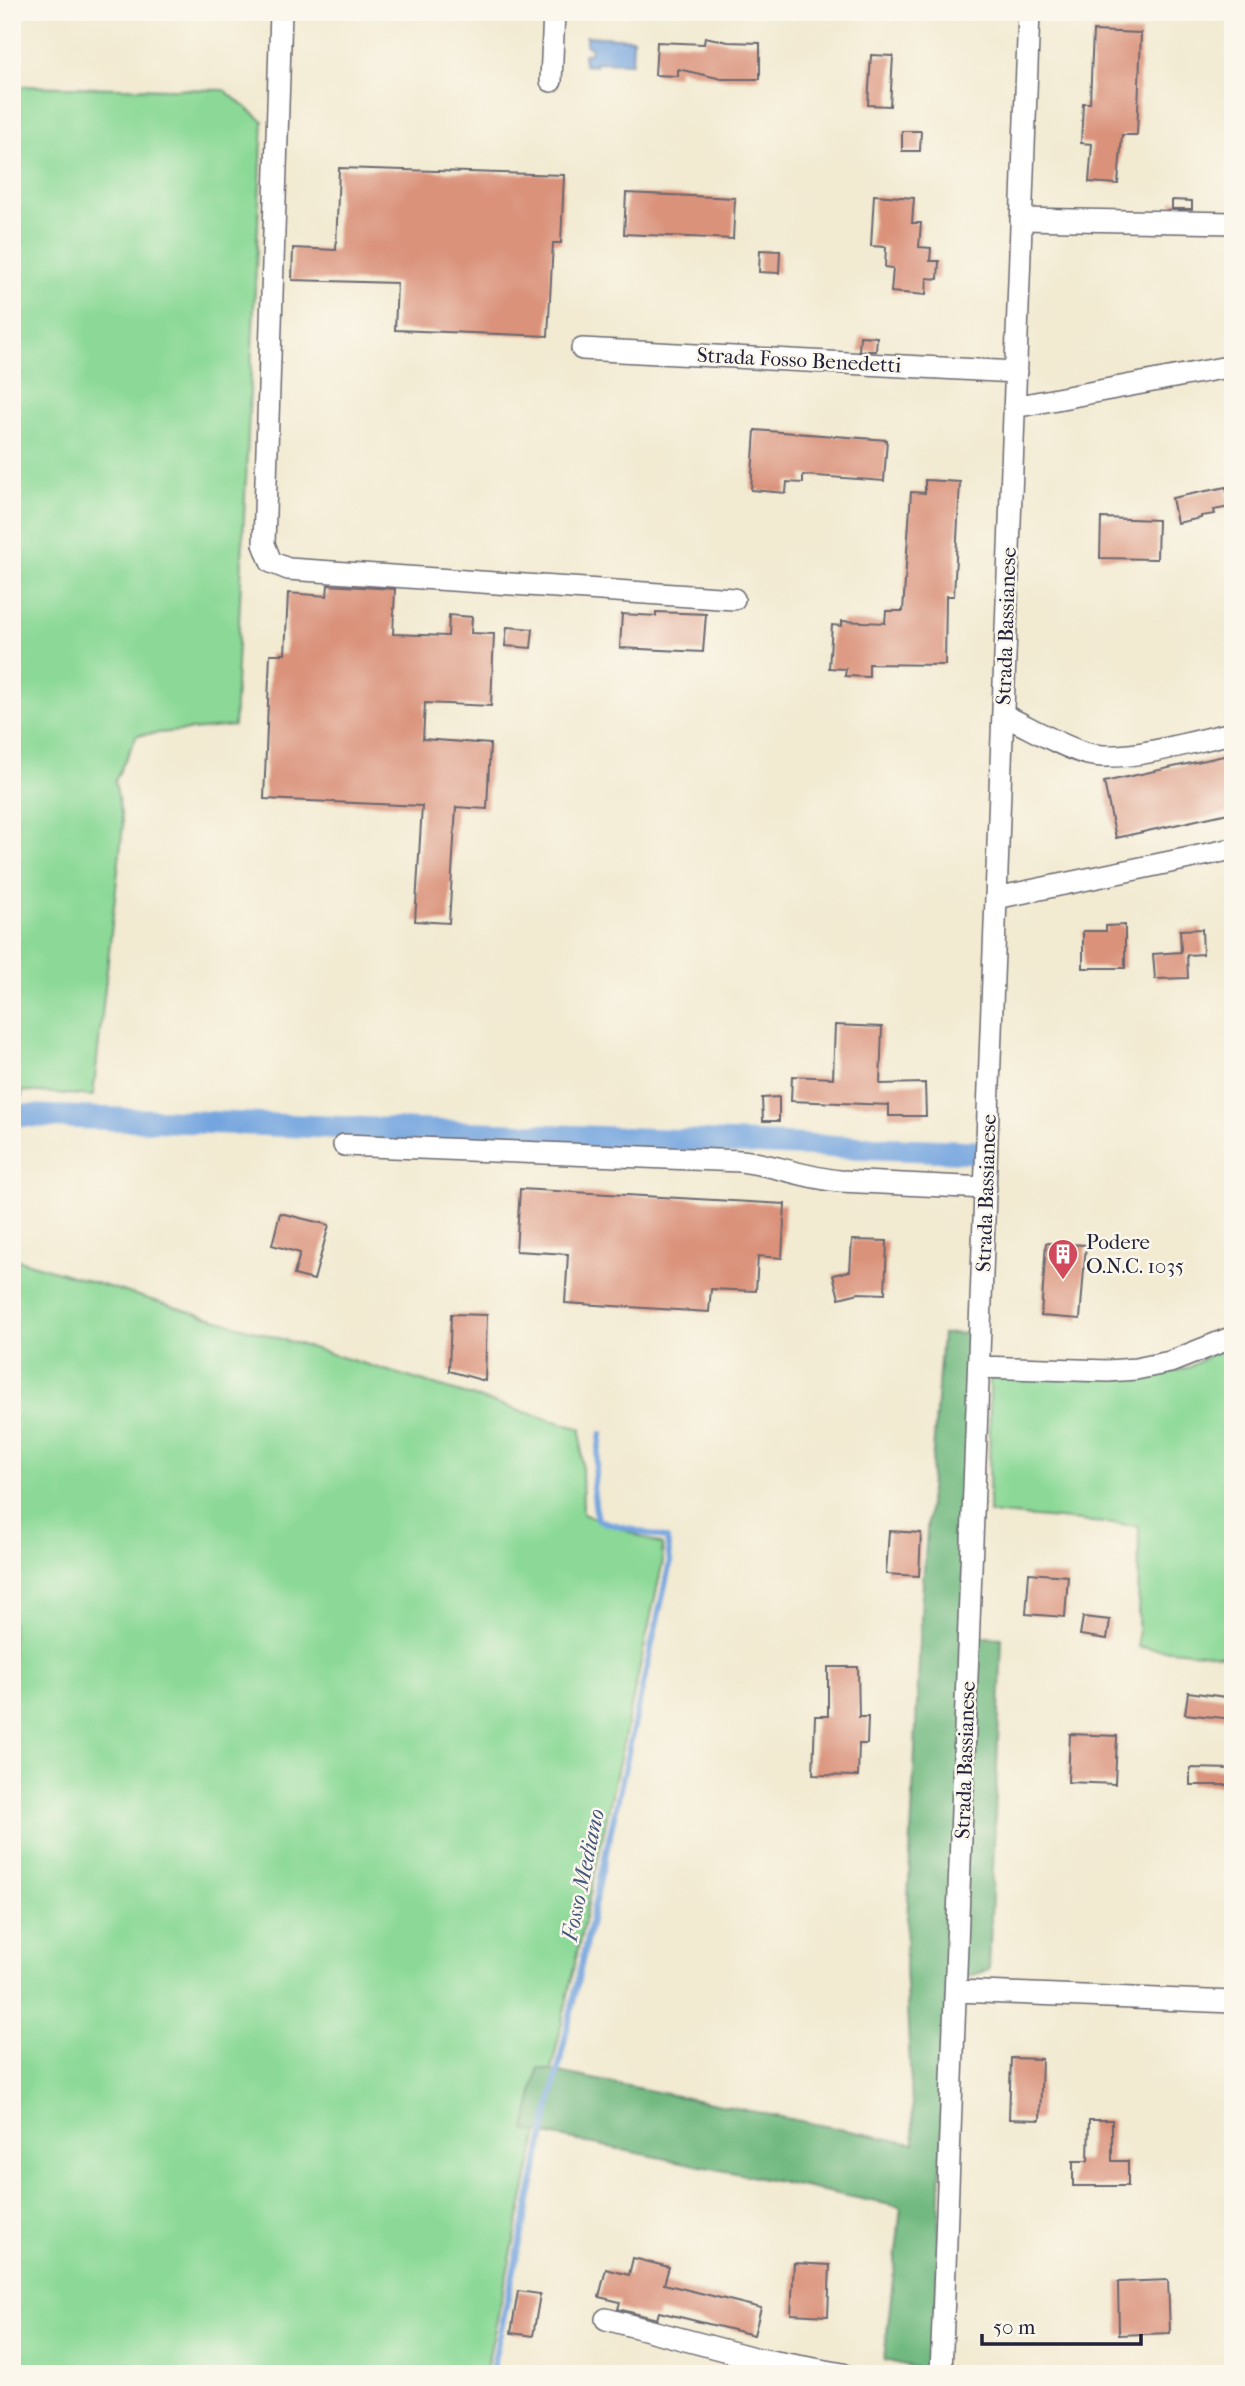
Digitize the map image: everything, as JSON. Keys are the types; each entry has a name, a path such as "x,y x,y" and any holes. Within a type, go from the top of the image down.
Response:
{"street":[{"path":"281,12 264,544 271,562 288,569 734,599"},
{"path":"551,81 554,12"},
{"name":"Strada Bassianese","path":"941,2374 1028,12"},
{"path":"1021,219 1233,223"},
{"name":"Strada Fosso Benedetti","path":"582,349 1016,372"},
{"path":"1014,407 1233,366"},
{"path":"1003,715 1085,753 1101,756 1143,752 1233,733"},
{"path":"996,898 1233,849"},
{"path":"344,1146 741,1161 831,1181 986,1188"},
{"path":"980,1367 1108,1371 1136,1369 1170,1362 1233,1337"},
{"path":"956,1991 1233,2002"},
{"path":"606,2319 754,2358 843,2374"}],"green space":[{"path":"12,86 224,90 263,121 234,726 137,735 115,781 123,825 93,1096 23,1091 12,1131"},
{"path":"12,1258 581,1429 583,1514 662,1545 663,1561 485,2374 12,2374"},
{"path":"973,1333 961,1636 1002,1638 989,1970 947,1983 934,2372 884,2360 901,2207 525,2130 538,2068 914,2144 905,1967 922,1596 942,1334"},
{"path":"1233,1341 1233,1656 1138,1647 1139,1526 989,1513 990,1378 1153,1377 1190,1367"}],"water":[{"path":"586,36 633,39 632,63 595,62 595,66 584,65 584,54 590,53 591,47 586,46"}],"building":[{"path":"1093,31 1141,33 1137,135 1122,135 1118,184 1089,182 1092,144 1081,143 1083,103 1090,103"},
{"path":"705,37 728,42 760,43 760,79 722,79 678,69 678,76 655,75 657,42 704,44"},
{"path":"871,55 893,56 890,106 868,105"},
{"path":"902,131 921,131 920,151 902,151"},
{"path":"339,168 564,175 561,243 553,243 548,336 395,330 397,283 292,280 293,248 336,250"},
{"path":"626,193 735,198 733,239 624,234"},
{"path":"874,195 914,198 912,223 921,223 919,247 931,248 930,261 939,261 938,279 927,278 926,295 891,292 893,268 885,267 886,247 871,246"},
{"path":"1172,200 1192,201 1192,209 1172,209"},
{"path":"760,250 780,251 779,273 759,272"},
{"path":"860,336 877,337 876,351 859,351"},
{"path":"755,430 887,440 884,481 803,475 803,483 787,482 786,493 751,490"},
{"path":"925,480 960,482 954,596 946,596 945,665 869,664 869,677 845,676 846,669 829,668 832,625 842,626 842,621 885,623 886,611 903,611 911,492 925,493"},
{"path":"1226,487 1230,507 1214,510 1215,514 1177,523 1172,498"},
{"path":"1101,518 1158,520 1157,559 1100,558"},
{"path":"328,585 395,589 393,634 448,636 449,615 472,617 471,633 494,634 491,706 425,703 423,739 490,744 487,809 456,807 449,923 415,921 422,806 264,799 270,654 285,654 288,593 327,596"},
{"path":"656,612 706,614 703,652 620,648 622,614 656,616"},
{"path":"507,627 533,629 531,648 505,646"},
{"path":"1233,754 1233,812 1116,838 1104,782"},
{"path":"1125,925 1125,968 1083,968 1083,931 1106,931 1106,926"},
{"path":"1202,929 1203,954 1187,955 1188,978 1155,979 1153,954 1181,952 1180,930"},
{"path":"835,1025 882,1027 880,1084 925,1083 926,1116 889,1116 889,1105 791,1101 792,1076 833,1078"},
{"path":"779,1097 779,1121 763,1121 762,1098"},
{"path":"520,1189 785,1204 782,1258 758,1256 756,1291 711,1289 709,1312 565,1303 568,1254 516,1251"},
{"path":"280,1213 329,1225 314,1280 294,1275 300,1253 272,1245"},
{"path":"852,1240 887,1241 885,1294 859,1293 839,1298 833,1275 850,1271"},
{"name":"Podere O.N.C. 1035","path":"1046,1243 1086,1245 1080,1319 1041,1316"},
{"path":"451,1314 487,1315 485,1381 449,1371"},
{"path":"889,1531 921,1533 919,1576 886,1574"},
{"path":"1029,1573 1068,1576 1065,1617 1026,1614"},
{"path":"1083,1617 1110,1620 1107,1639 1080,1635"},
{"path":"828,1667 858,1667 859,1717 868,1717 867,1744 859,1744 858,1776 813,1775 815,1716 828,1716"},
{"path":"1188,1692 1233,1698 1233,1719 1185,1714"},
{"path":"1070,1734 1117,1736 1115,1784 1068,1782"},
{"path":"1190,1768 1233,1769 1233,1785 1190,1785"},
{"path":"1011,2058 1042,2059 1040,2120 1009,2119"},
{"path":"1089,2120 1112,2120 1112,2161 1128,2161 1128,2186 1073,2186 1073,2161 1088,2161"},
{"path":"633,2258 669,2267 664,2284 761,2308 754,2335 659,2312 657,2319 618,2309 620,2302 599,2297 606,2269 629,2275"},
{"path":"794,2263 830,2265 828,2316 791,2314"},
{"path":"1168,2280 1170,2333 1119,2335 1118,2282"},
{"path":"518,2291 540,2294 533,2336 511,2333"}],"waterway":[{"path":"12,1115 978,1152"},
{"name":"Fosso Mediano","path":"491,2374 670,1562 667,1539 597,1520 593,1488 601,1434"}],"place":[{"name":"Podere O.N.C. 1035","path":"1063,1281"}]}
